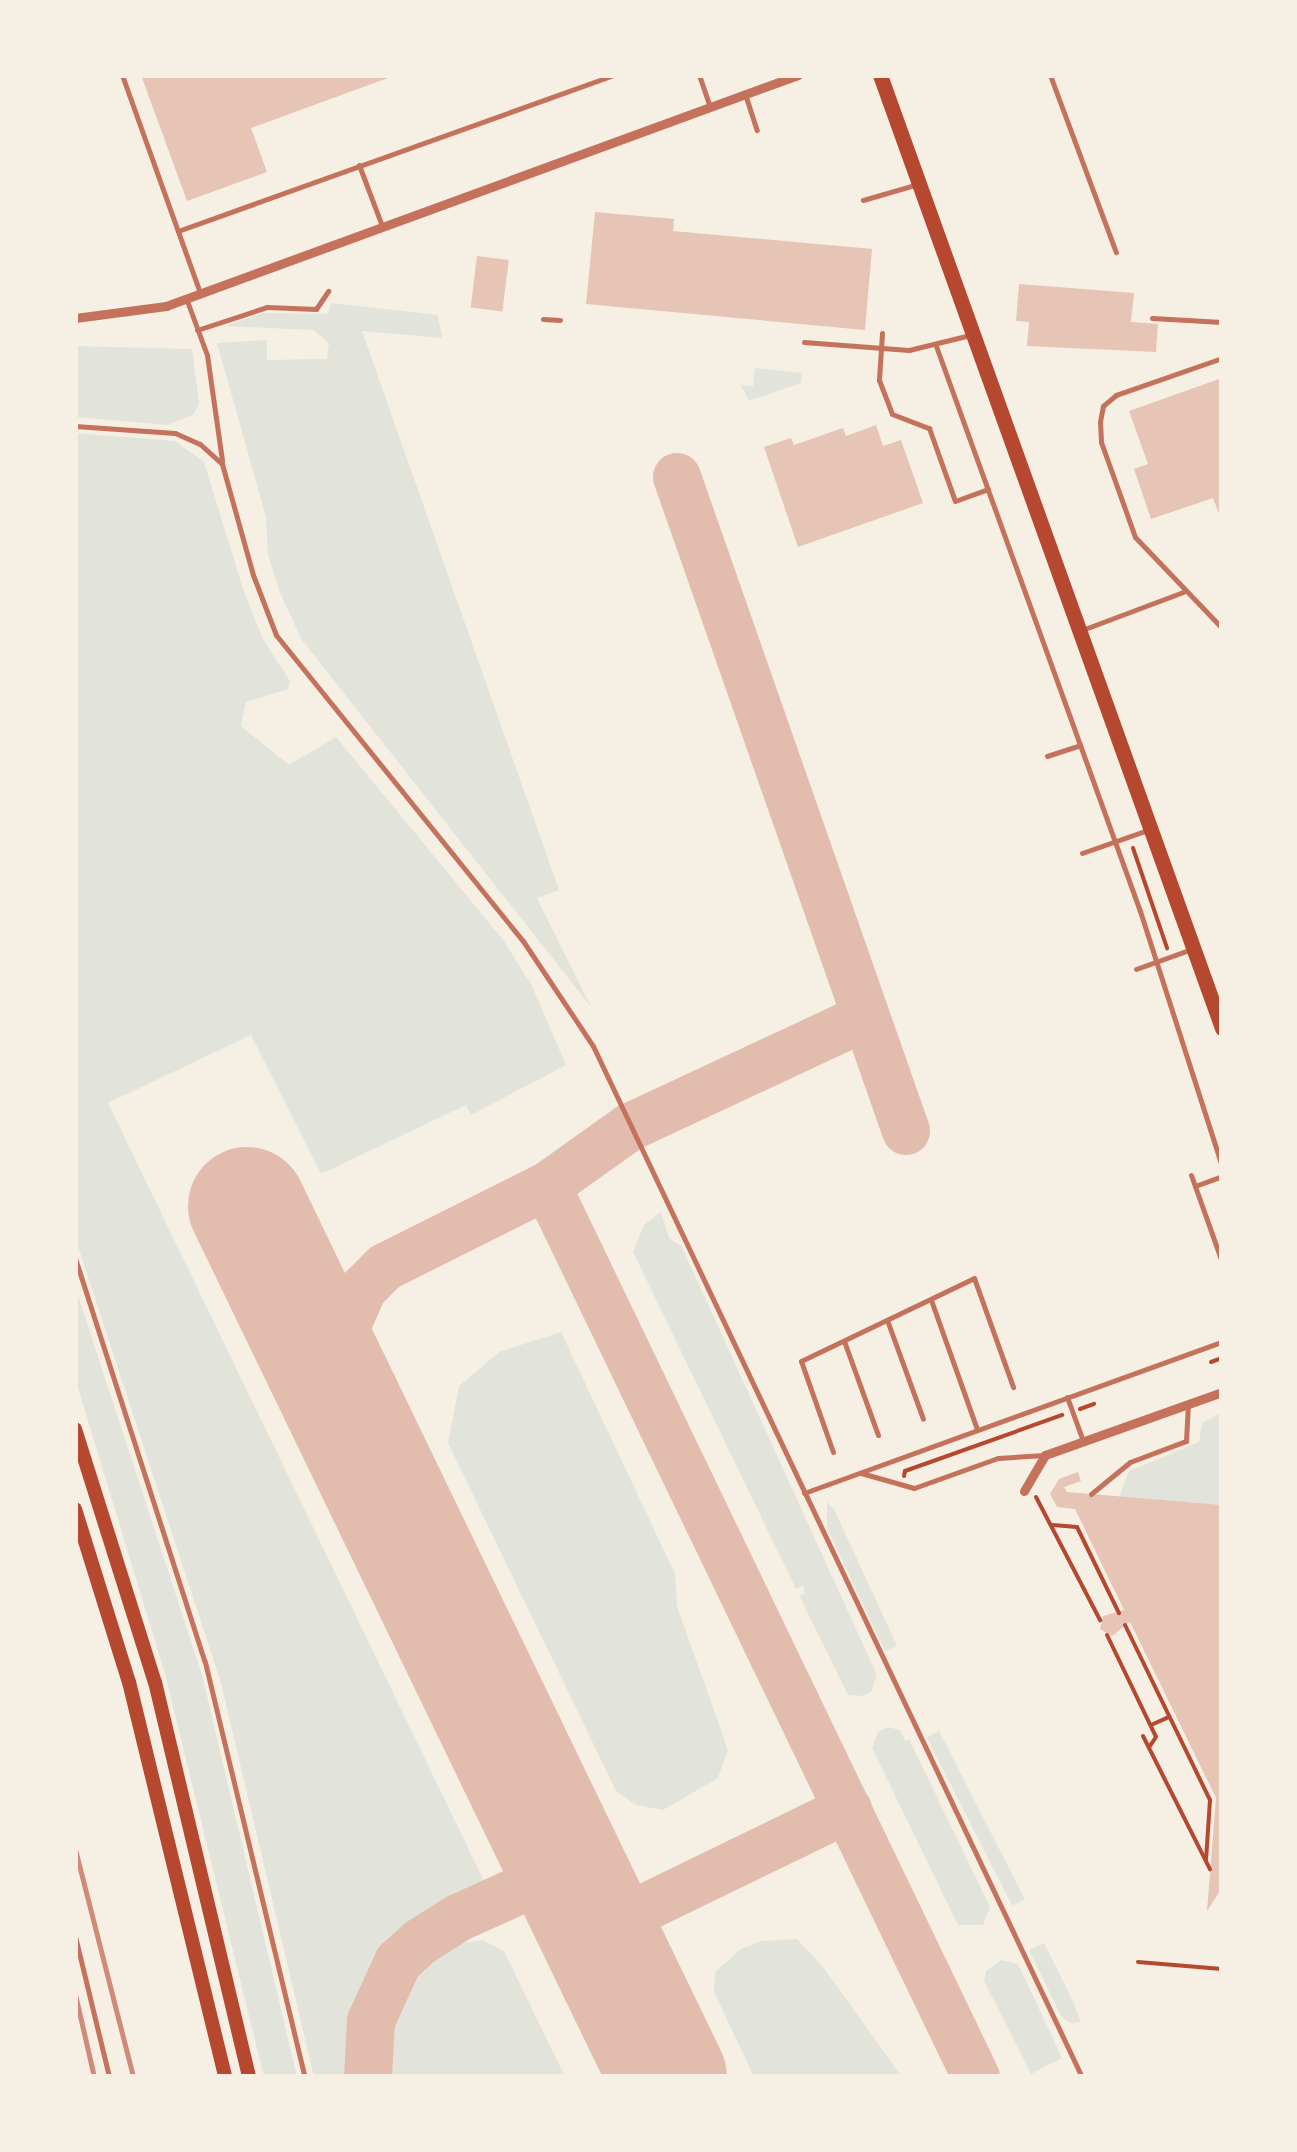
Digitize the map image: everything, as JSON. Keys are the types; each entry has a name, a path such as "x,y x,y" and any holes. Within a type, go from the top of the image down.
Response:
{"main road":[{"path":"880,75 1222,1028"},
{"path":"75,1429 155,1682 249,2077"},
{"path":"75,1508 129,1682 225,2077"}],"street":[{"path":"75,318 136,312 186,298 798,75"},
{"path":"1024,1491 1044,1455 1222,1392"}],"lane":[{"path":"122,75 200,293"},
{"path":"178,232 613,75"},
{"path":"699,75 710,107"},
{"path":"1050,75 1116,252"},
{"path":"745,94 757,130"},
{"path":"358,165 382,226"},
{"path":"863,200 918,184"},
{"path":"198,330 267,306 316,309 328,291"},
{"path":"186,298 207,355 222,464 252,575 276,635 523,941 592,1046 1082,2077"},
{"path":"1152,318 1222,322"},
{"path":"543,319 560,320"},
{"path":"882,333 879,380 892,414 929,428 955,500 988,489"},
{"path":"804,342 881,349 936,346 973,334"},
{"path":"936,346 1115,841 1222,1168"},
{"path":"1222,358 1116,395 1104,406 1100,422 1101,442 1135,537 1183,592 1222,628"},
{"path":"75,426 176,433 200,444 222,464"},
{"path":"1079,630 1183,592"},
{"path":"1047,756 1080,745"},
{"path":"1082,853 1150,828"},
{"path":"1136,970 1194,949"},
{"path":"1190,1175 1222,1262"},
{"path":"1194,1186 1222,1176"},
{"path":"75,1258 205,1662 305,2077"},
{"path":"833,1452 800,1361 974,1278 1013,1387"},
{"path":"930,1299 978,1429"},
{"path":"887,1320 923,1420"},
{"path":"844,1340 878,1436"},
{"path":"804,1494 1222,1342"},
{"path":"1068,1397 1084,1442"},
{"path":"1091,1494 1130,1462 1186,1441 1188,1404"},
{"path":"858,1472 902,1488 914,1488 998,1458 1044,1455"},
{"path":"75,1936 108,2077"}],"path":[{"path":"1129,836 1170,958"},
{"path":"1211,1362 1222,1358"},
{"path":"902,1488 905,1472 1094,1404"},
{"path":"1024,1491 1041,1499 1100,1620"},
{"path":"1053,1525 1077,1527 1119,1613"},
{"path":"1125,1625 1210,1800 1206,1860"},
{"path":"1107,1636 1156,1737 1150,1746"},
{"path":"1151,1726 1170,1716"},
{"path":"1143,1736 1210,1869"},
{"path":"1138,1962 1222,1969"}],"shaded area":[{"path":"331,303 438,315 442,338 362,331 559,890 537,898 591,1007 302,640 280,593 268,555 266,517 217,343 267,340 267,360 327,359 329,343 313,330 225,326 263,313 328,314"},
{"path":"75,346 192,349 199,403 194,414 168,425 75,417"},
{"path":"755,368 802,373 801,383 749,401 741,385 753,386"},
{"path":"75,433 175,441 204,462 244,592 263,639 290,681 288,689 246,702 241,726 289,765 336,737 504,941 532,986 566,1065 471,1115 466,1105 321,1174 251,1035 108,1103 487,1887 436,1910 402,1938 376,1972 359,2016 355,2077 314,2077 221,1683 75,1237"},
{"path":"661,1212 669,1238 682,1247 877,1675 871,1692 862,1696 848,1695 799,1595 805,1593 803,1586 796,1589 633,1252 644,1225"},
{"path":"75,1286 202,1675 297,2077 264,2077 165,1674 75,1378"},
{"path":"561,1332 675,1574 677,1606 728,1750 718,1778 663,1810 636,1805 616,1791 448,1443 459,1386 499,1352"},
{"path":"1222,1412 1222,1505 1119,1497 1129,1471 1199,1442 1202,1423"},
{"path":"827,1502 834,1509 897,1646 885,1651 827,1528"},
{"path":"888,1727 900,1730 905,1741 909,1739 990,1907 983,1925 958,1925 872,1748 878,1732"},
{"path":"939,1731 1025,1899 1012,1906 927,1737"},
{"path":"797,1939 823,1967 902,2077 754,2077 714,1992 715,1972 741,1949 762,1941"},
{"path":"483,1940 504,1951 565,2077 383,2077 386,2022 404,1987 429,1958 451,1945"},
{"path":"1044,1943 1081,2022 1070,2023 1061,2016 1029,1950"},
{"path":"1001,1960 1018,1964 1062,2058 1031,2074 984,1981 986,1971"}],"building":[{"path":"141,75 396,75 251,128 267,172 187,201"},
{"path":"595,212 674,219 673,231 872,249 865,330 586,304"},
{"path":"477,256 509,260 502,312 471,308"},
{"path":"1019,284 1134,293 1131,322 1158,324 1156,352 1027,346 1029,322 1016,321"},
{"path":"1222,378 1222,522 1213,498 1151,519 1134,469 1148,464 1129,411"},
{"path":"876,425 883,446 901,440 923,503 798,547 764,447 791,438 794,445 843,428 846,436"},
{"path":"1078,1472 1081,1481 1064,1487 1067,1492 1222,1505 1222,1888 1207,1911 1216,1798 1130,1622 1112,1636 1100,1629 1103,1616 1124,1610 1075,1509 1057,1507 1050,1494 1059,1479"}],"taxiway":[{"path":"677,477 906,1131"},
{"path":"349,1417 337,1362 340,1341 363,1289 385,1267 547,1186 630,1127 866,1017"},
{"path":"547,1186 976,2077"},
{"path":"597,1931 848,1809"},
{"path":"368,2077 371,2021 398,1962 420,1942 458,1918 566,1869"}],"runway":[{"path":"247,1206 668,2077"}],"railway":[{"path":"75,1849 133,2077"},
{"path":"75,1994 94,2077"}]}
